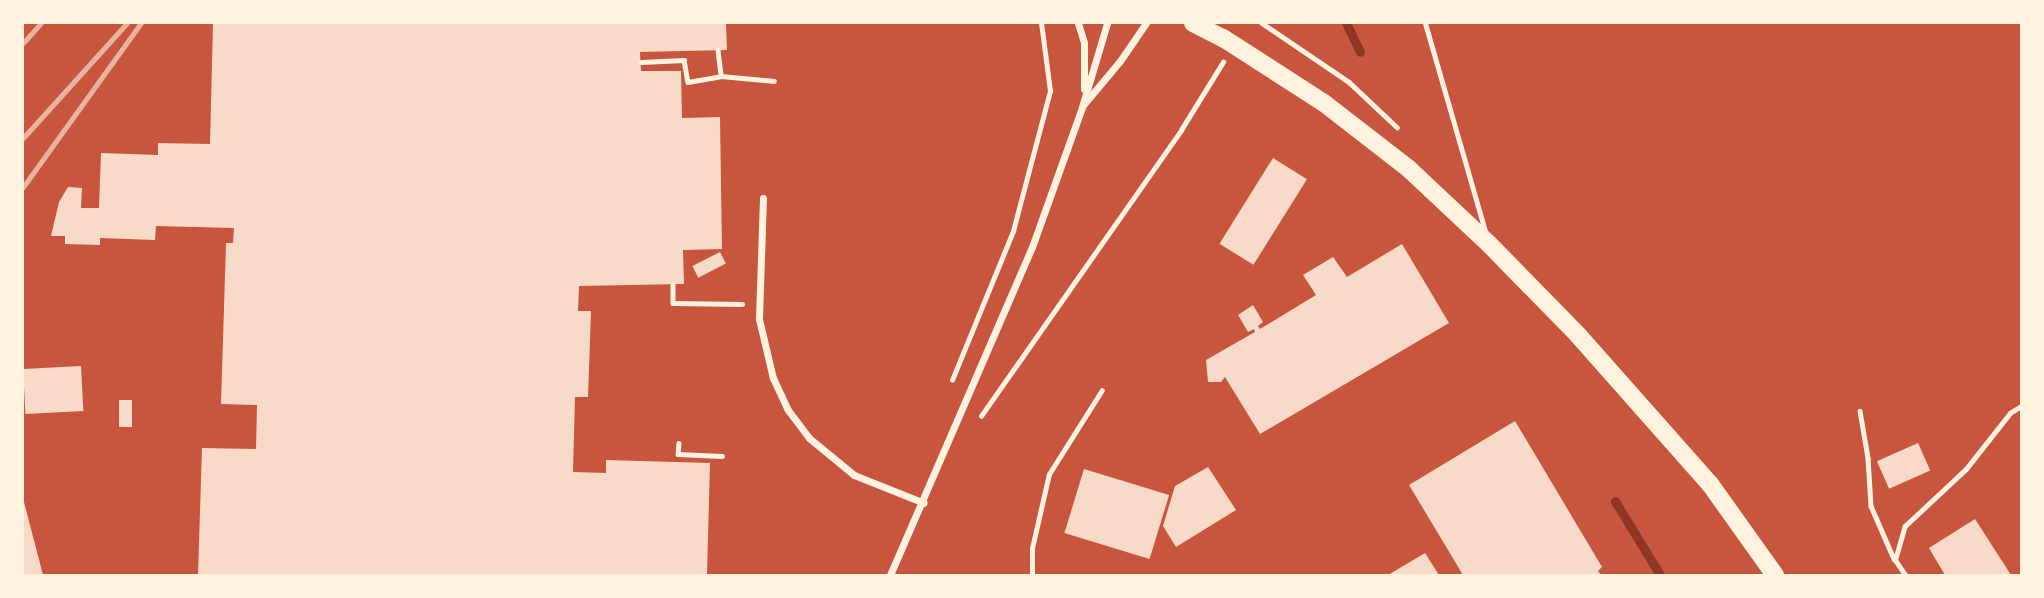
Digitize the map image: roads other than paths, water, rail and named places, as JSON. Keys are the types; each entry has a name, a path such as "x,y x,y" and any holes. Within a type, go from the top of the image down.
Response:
{"main road":[{"path":"1193,23 1214,30 1324,103 1409,169 1489,244 1578,335 1710,484 1775,575"}],"street":[{"path":"1078,23 1085,62 1082,107"},
{"path":"890,575 1032,247 1082,107 1107,23"},
{"path":"1082,107 1120,61 1146,23"},
{"path":"763,198 757,304 773,378 788,410 809,438 854,475 923,503"}],"lane":[{"path":"1425,23 1489,244"},
{"path":"1031,575 1032,548 1049,474 1102,390"}],"waterway":[{"path":"1346,23 1360,52"},
{"path":"1615,501 1660,575"}],"railway":[{"path":"23,43 41,23"},
{"path":"23,138 127,23"},
{"path":"23,187 141,23"}]}
